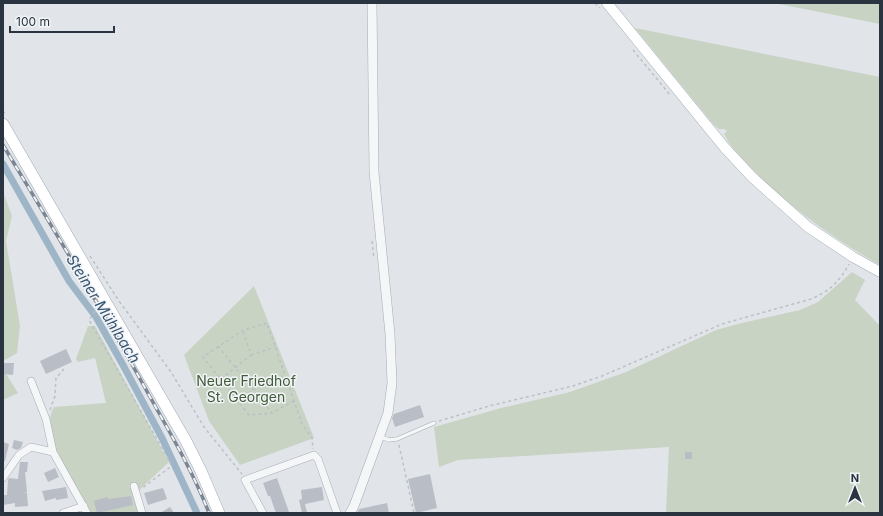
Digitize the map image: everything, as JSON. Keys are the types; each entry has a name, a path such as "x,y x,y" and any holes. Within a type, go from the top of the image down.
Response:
{"main road":[{"path":"607,3 726,148 752,177 808,227 853,257 880,272"},
{"path":"5,120 186,441 219,513"}],"street":[{"path":"350,513 380,437 390,404 392,371 374,172 372,3"},
{"path":"31,381 46,419 53,452 85,510 63,513"},
{"path":"3,478 19,455 31,447 53,452"},
{"path":"263,513 245,480 314,455 318,458 337,513"},
{"path":"135,490 142,513"}],"lane":[{"path":"380,437 389,440 397,439 434,423"}],"path":[{"path":"3,111 5,120"},
{"path":"90,255 119,301 171,372 204,427 245,480"},
{"path":"434,423 489,406 573,386 614,371 722,324 794,305 824,294 834,287 842,277 853,257"},
{"path":"101,308 95,311 89,320 171,466 135,490"},
{"path":"294,401 272,413 249,415 203,357 243,330 267,323 302,424 312,438 314,455"},
{"path":"243,330 251,355"},
{"path":"218,346 272,413"},
{"path":"221,379 251,355 275,347"},
{"path":"46,419 54,396 56,378 64,369"},
{"path":"238,400 253,390 285,376"},
{"path":"397,439 414,513"}],"green space":[{"path":"776,3 880,3 880,24 779,4"},
{"path":"635,28 880,77 880,265 816,224 757,174 731,145 724,134 727,131 724,129 719,129 714,125"},
{"path":"3,192 12,216 6,241 20,326 17,353 3,361"},
{"path":"852,272 865,280 855,300 880,326 880,513 666,513 669,447 458,460 439,467 434,427 501,408 570,392 626,372 716,330 800,310 818,302"},
{"name":"Neuer Friedhof St. Georgen","path":"254,286 314,438 240,465 209,421 184,355"},
{"path":"88,326 95,326 169,462 134,495 138,512 89,513 67,476 54,446 50,431 50,418 54,407 106,403 95,358 78,362 76,359"},
{"path":"3,369 18,393 3,400"}],"building":[{"path":"66,349 72,362 46,374 40,361"},
{"path":"4,363 14,363 13,375 4,374"},
{"path":"420,405 424,417 395,427 392,418 394,414"},
{"path":"14,440 23,442 21,448 17,450 12,448"},
{"path":"3,442 9,444 5,461 3,461"},
{"path":"685,452 692,452 692,459 685,459"},
{"path":"20,462 28,462 27,472 25,472 27,492 25,493 27,493 28,506 15,507 15,503 3,505 3,495 7,495 8,480 9,478 18,479"},
{"path":"55,468 59,477 48,482 44,473"},
{"path":"430,474 437,508 416,513 408,479"},
{"path":"277,478 289,512 286,513 276,513 270,496 268,496 263,483"},
{"path":"66,487 68,498 56,500 56,498 45,501 42,491"},
{"path":"322,487 324,500 305,504 307,512 302,513 299,500 302,499 301,490"},
{"path":"163,488 167,499 148,505 144,493"},
{"path":"131,496 133,505 97,513 94,501 107,497 108,499"},
{"path":"387,503 389,513 357,513 359,509"},
{"path":"170,507 174,513 160,513"}],"waterway":[{"name":"Steiner Mühlbach","path":"3,164 69,281 96,317 123,365 162,438 197,513"}],"railway":[{"path":"3,145 127,355 187,465 209,513"}]}
